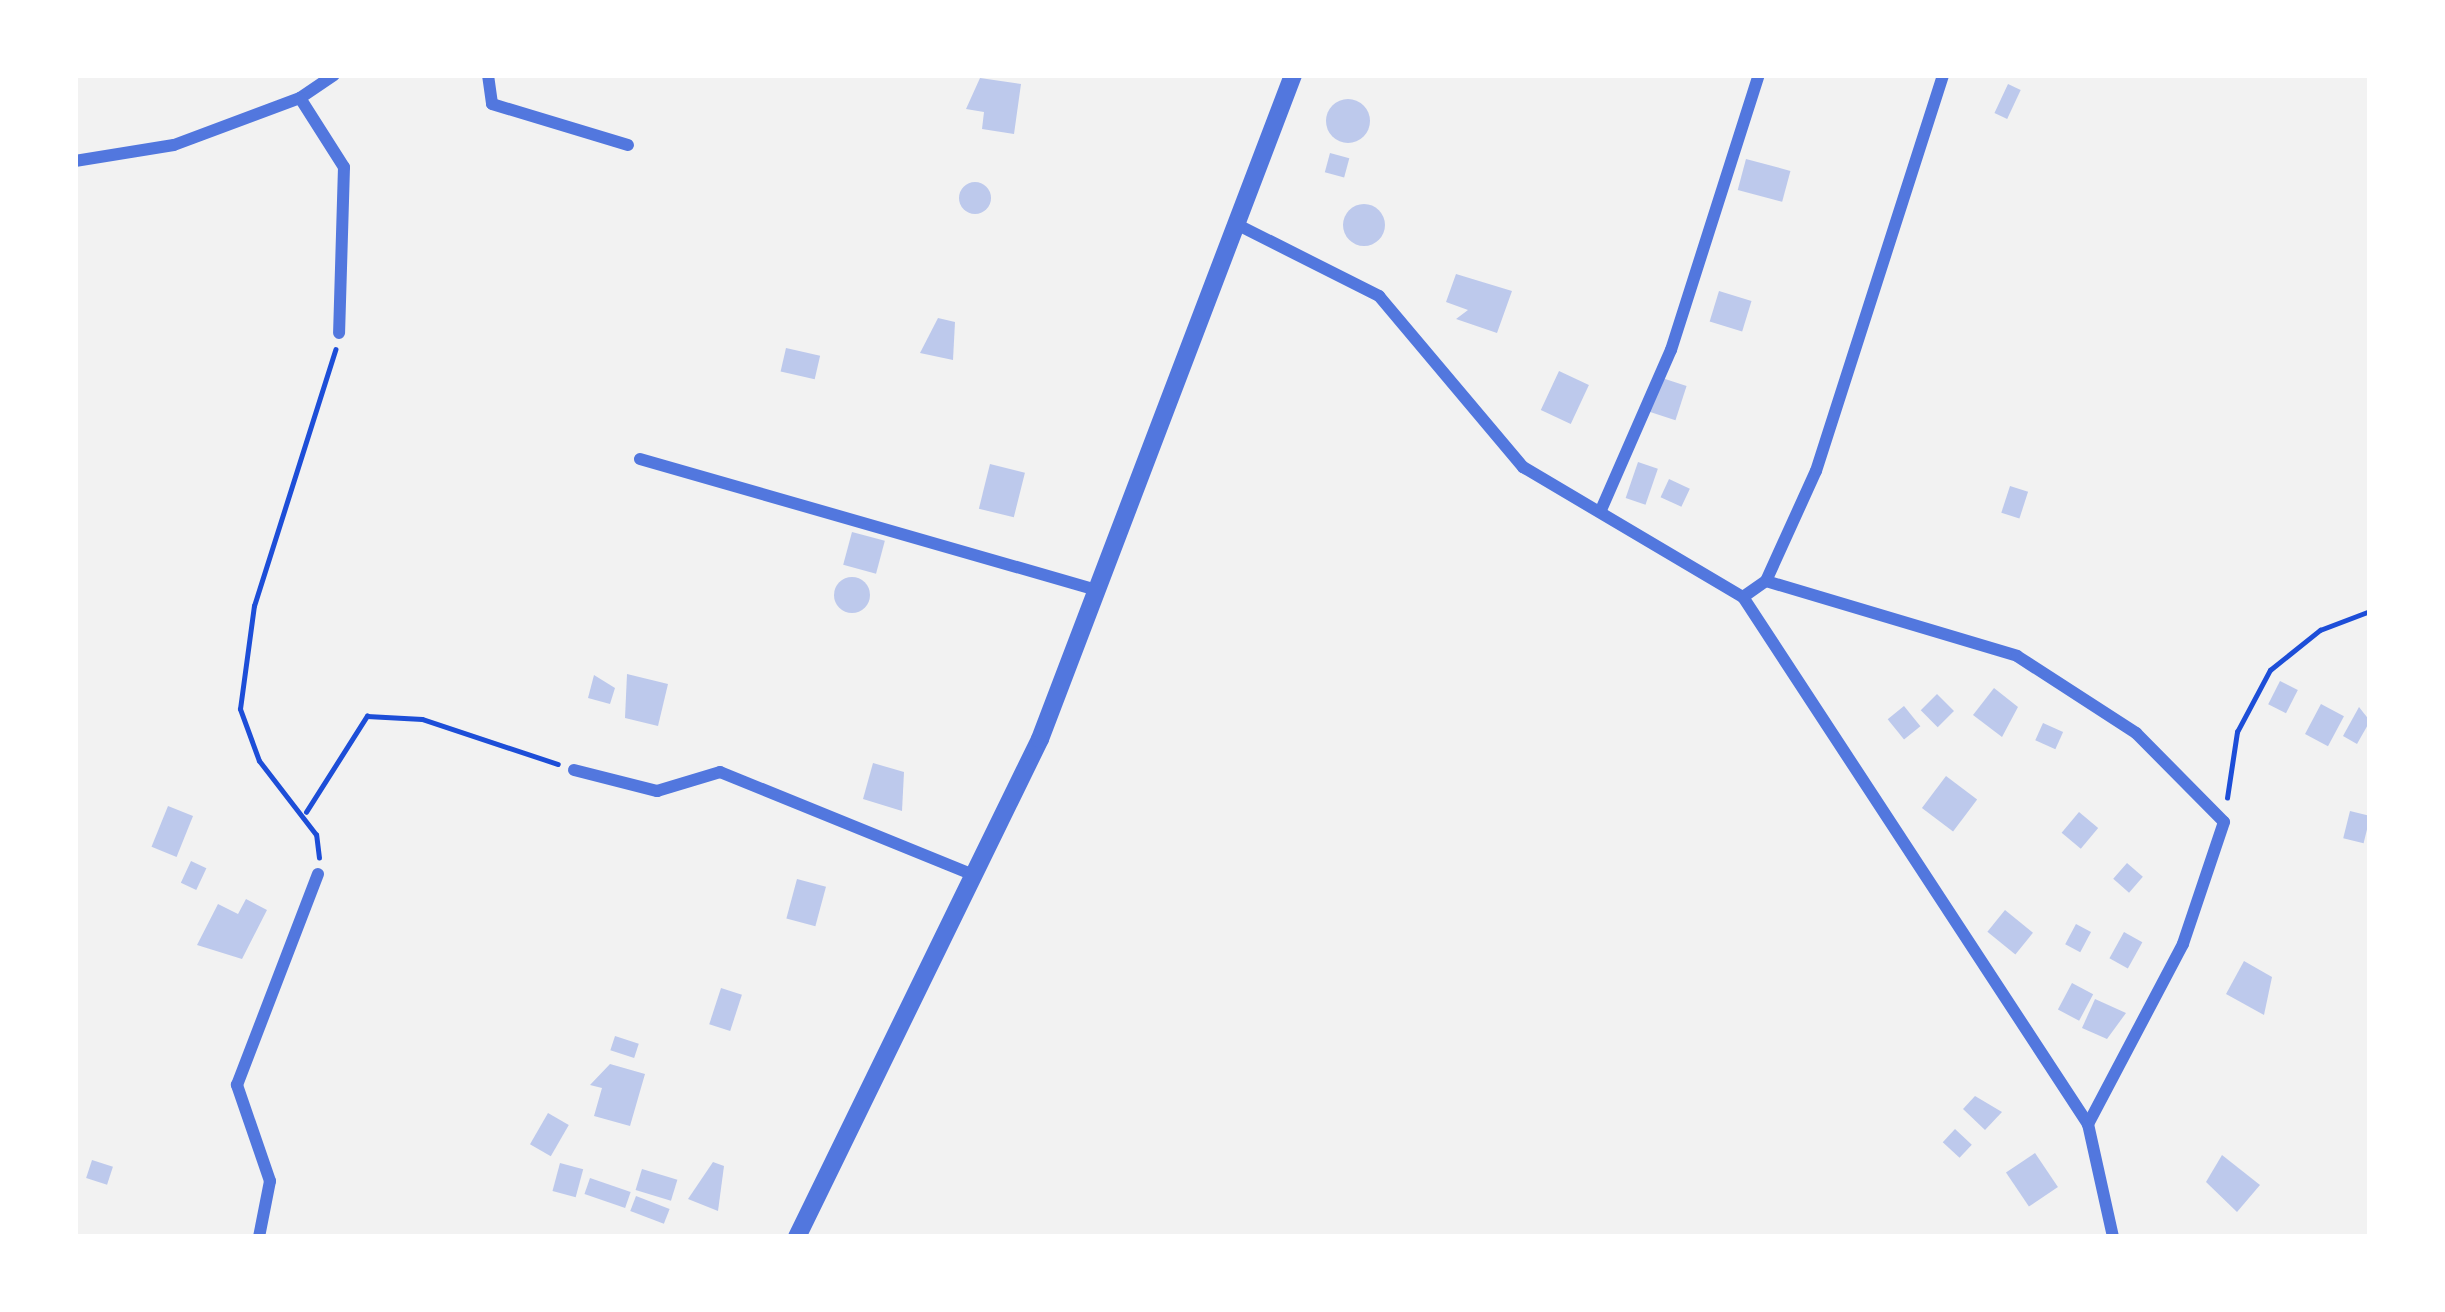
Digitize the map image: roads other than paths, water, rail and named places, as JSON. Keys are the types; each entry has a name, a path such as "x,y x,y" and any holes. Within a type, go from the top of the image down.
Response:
{"street":[{"path":"75,160 174,145 300,98 334,75"},
{"path":"488,75 492,104 628,146"},
{"path":"797,1237 1040,739 1240,226 1293,75"},
{"path":"1601,510 1671,350 1760,75"},
{"path":"1743,597 1766,581 1816,471 1943,75"},
{"path":"300,98 344,167 339,333"},
{"path":"1240,226 1379,296 1523,467 1743,597 2088,1124 2113,1237"},
{"path":"640,459 1096,590"},
{"path":"1766,581 2017,656 2136,733 2224,822 2183,944 2088,1124"},
{"path":"574,770 657,791 720,772 971,874"},
{"path":"259,1237 270,1181 237,1085 318,874"}]}
